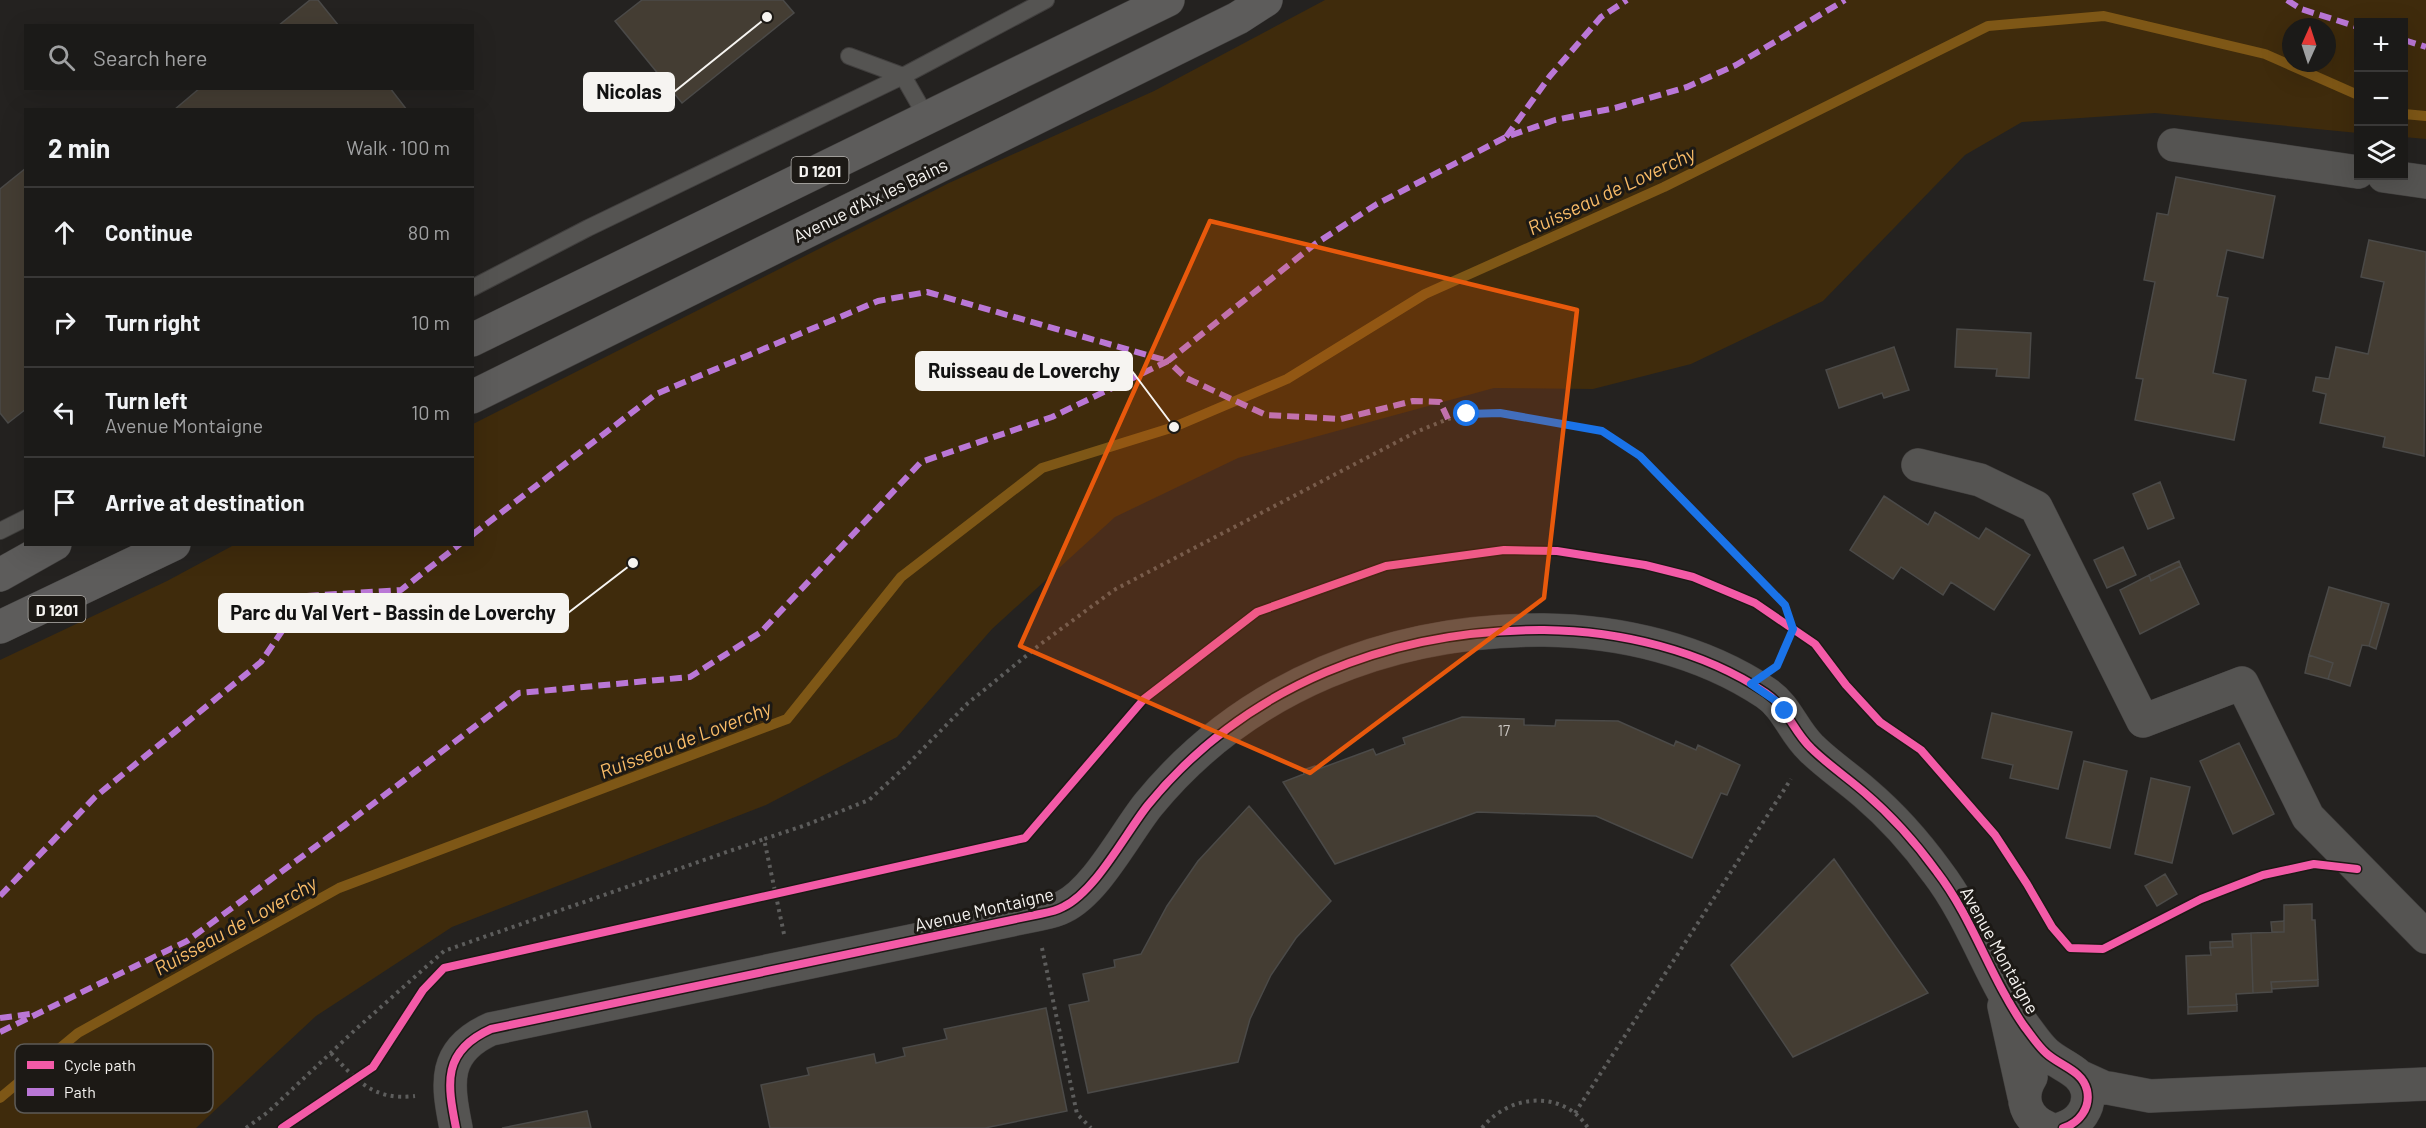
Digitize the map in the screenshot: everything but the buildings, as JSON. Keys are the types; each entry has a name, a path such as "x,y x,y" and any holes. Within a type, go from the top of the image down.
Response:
{"main road":[{"name":"D 1201","path":"474,339 1168,0"},
{"name":"Avenue d'Aix les Bains","path":"474,396 1227,23 1266,0"},
{"path":"0,575 51,546"},
{"name":"D 1201","path":"0,627 170,546"},
{"name":"D 1201","path":"0,643 114,574"}],"street":[{"path":"2174,145 2354,171"},
{"path":"2408,179 2426,182"},
{"path":"1918,465 1980,480 2036,507 2143,721 2242,683 2308,817 2426,937"},
{"name":"Avenue Montaigne","path":"456,1128 449,1092 450,1077 461,1051 469,1041 491,1029 1035,915 1063,907 1081,894 1104,867 1154,798 1178,772 1222,733 1269,701 1295,687 1383,650 1431,638 1485,632 1578,632 1641,642 1687,654 1718,666 1776,701 1811,748 1869,796 1913,840 1964,913 1998,984 2051,1120 2150,1096"},
{"name":"Avenue Montaigne","path":"1998,984 2044,1052 2072,1072 2103,1088 2150,1096 2426,1084"},
{"path":"2051,1065 2072,1072 2086,1087 2088,1098 2086,1109 2051,1120 2026,1085 2032,1076 2051,1065"}],"lane":[{"path":"474,287 588,228 903,76 1046,0"},
{"path":"849,56 903,76 927,118"},
{"path":"0,531 24,519"}],"path":[{"path":"246,1128 268,1112 444,951 869,800 968,703 1042,643 1114,590 1416,432 1448,419 1467,414 1500,413 1602,431 1640,456 1785,605 1797,631"},
{"path":"1784,622 1797,631"},
{"path":"1751,684 1777,666 1797,631"},
{"path":"1575,1113 1811,748"},
{"path":"764,839 791,966"},
{"path":"764,897 786,892"},
{"path":"1035,915 1077,1114 1091,1128"},
{"path":"331,1053 355,1079 375,1093 405,1098 449,1092"},
{"path":"346,1085 364,1073"},
{"path":"1482,1128 1498,1111 1522,1101 1549,1101 1575,1113 1588,1128"}],"highlighted area":[{"path":"1210,221 1577,310 1544,598 1310,773 1020,646"}],"shaded area":[{"path":"1325,0 2426,0 2426,139 2408,137 2408,18 2354,18 2354,133 2155,113 2022,122 1965,155 1823,301 1691,364 1593,389 1494,388 1238,458 1115,517 992,629 897,737 766,805 452,927 316,1016 213,1112 213,1044 15,1044 15,1113 212,1113 196,1128 0,1128 0,660 167,581 232,546 474,546 474,423 949,183 1154,91"}],"waterway":[{"name":"Ruisseau de Loverchy","path":"65,1044 78,1033 339,888 787,719 901,577 1042,468 1174,427 1287,379 1425,294 1664,187 1988,26 2104,16 2265,54 2354,93"},
{"name":"Ruisseau de Loverchy","path":"2408,114 2426,116"},
{"name":"Ruisseau de Loverchy","path":"0,1098 15,1086"}],"marked path":[{"path":"1506,137 1550,76 1601,17 1627,0"},
{"path":"1448,419 1440,402 1413,401 1341,419 1266,415 1186,378 1168,361 1315,244 1377,204 1506,137 1555,120 1615,108 1687,87 1736,65 1845,0"},
{"path":"2287,0 2301,9 2354,26"},
{"path":"2408,41 2426,47"},
{"path":"474,533 656,394 878,301 927,292 1168,361"},
{"path":"0,1032 187,941 519,693 690,677 761,632 921,462 1052,417 1168,361"},
{"path":"0,896 95,797 261,662 306,596 401,590 457,546"},
{"path":"0,1018 30,1014"}],"cycle path":[{"path":"282,1128 373,1067 423,990 444,968 1025,838 1144,699 1257,612 1386,566 1504,550 1557,551 1645,565 1693,577 1755,603 1815,644 1846,685 1880,722 1921,750 1995,835 2052,927 2070,948 2103,949 2201,899 2263,875 2314,864 2357,869"},
{"path":"456,1128 450,1083 456,1058 464,1047 491,1029 1056,910 1075,899 1087,888 1148,805 1187,763 1230,727 1276,697 1326,672 1378,653 1432,640 1487,632 1544,630 1602,634 1688,654 1741,678 1773,699 1811,748 1875,802 1921,851 1950,890 2001,988 2024,1026 2046,1053 2076,1073 2084,1083 2088,1097 2085,1109 2079,1119 2063,1128"}],"place":[{"name":"Nicolas","path":"767,17"},
{"name":"Ruisseau de Loverchy","path":"1174,427"},
{"name":"Parc du Val Vert - Bassin de Loverchy","path":"633,563"}],"route":[{"path":"1467,414 1500,413 1602,431 1640,456 1785,605 1793,629 1777,666 1751,684 1776,701 1785,711"}]}
